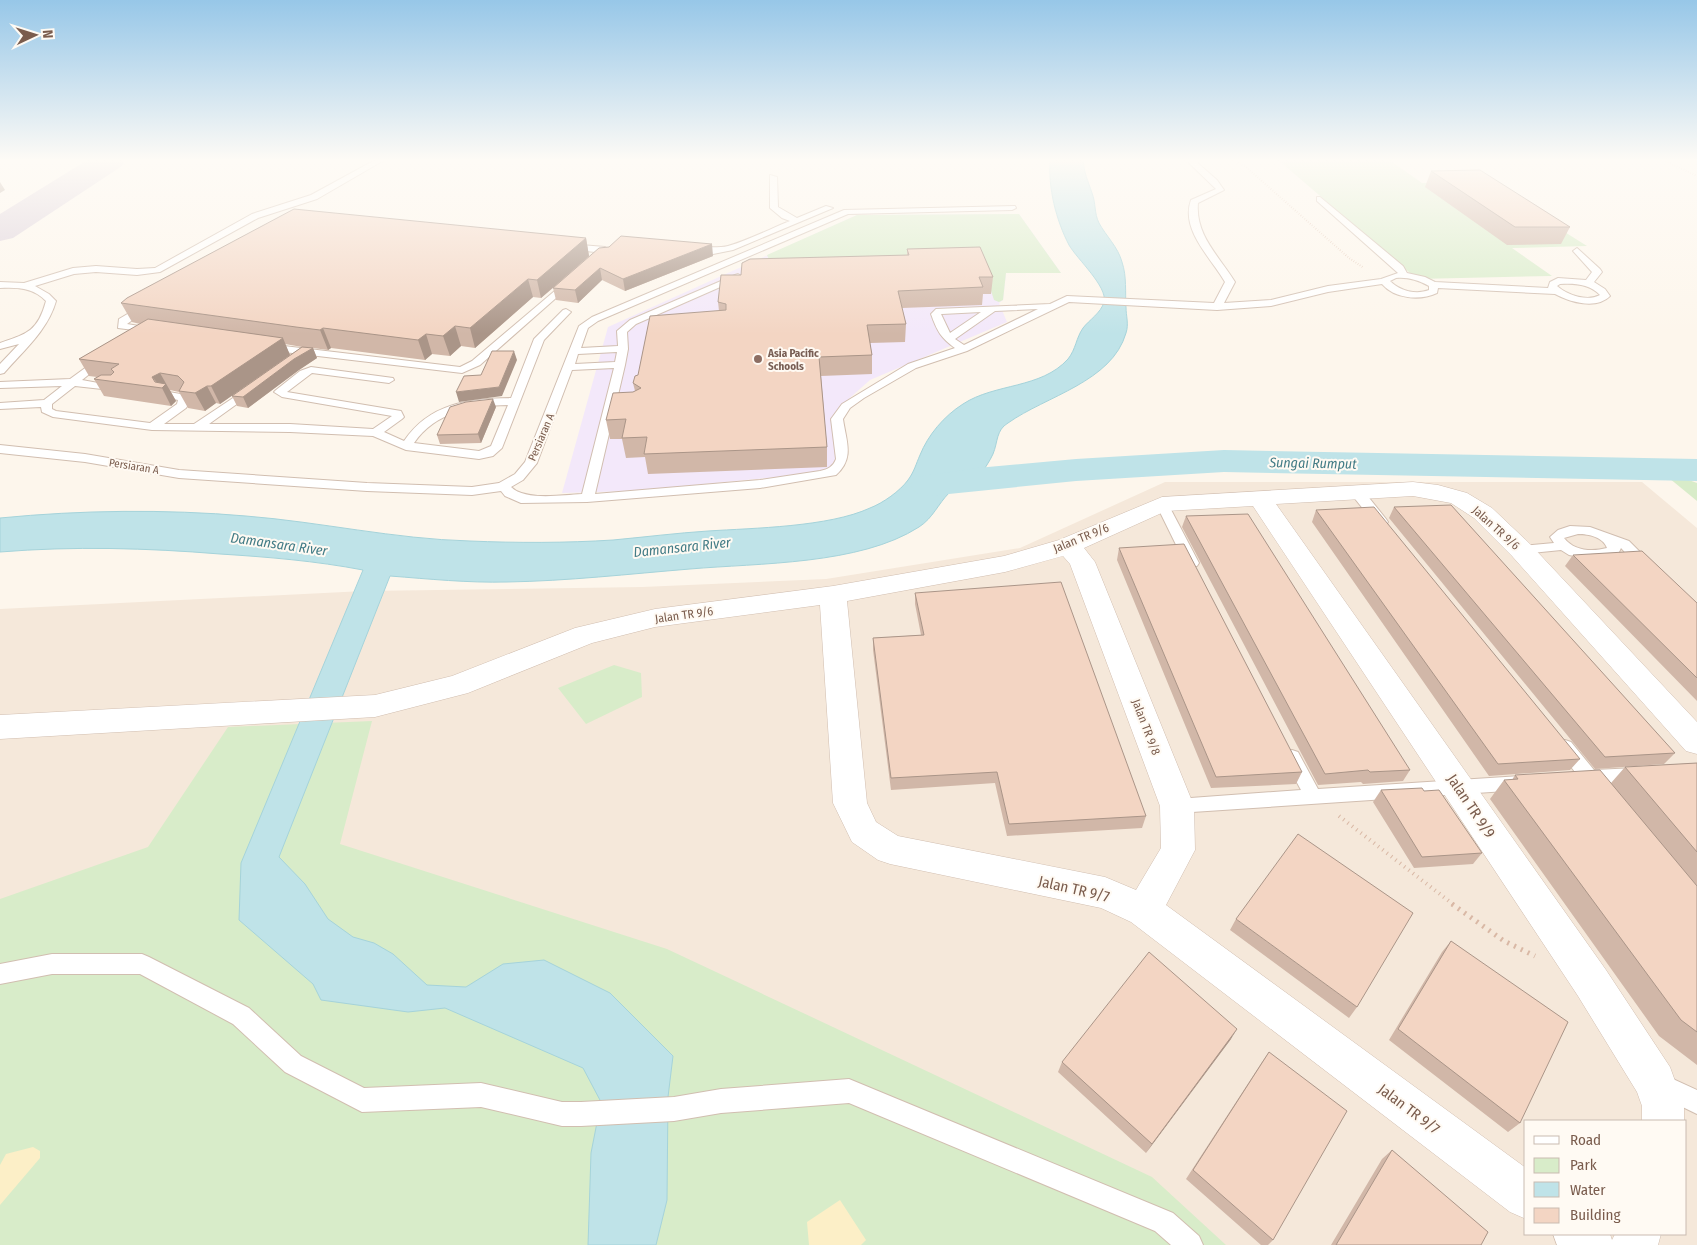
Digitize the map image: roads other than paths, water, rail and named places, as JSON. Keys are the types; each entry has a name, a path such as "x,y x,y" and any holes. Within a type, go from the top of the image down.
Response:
{"street":[{"name":"Jalan TR 9/6","path":"0,727 375,706 458,685 585,635 655,618 833,595 1005,564 1068,546 1162,504 1413,489 1438,492 1460,498 1483,513 1521,550 1697,742"},
{"name":"Jalan TR 9/9","path":"1260,498 1592,983 1655,1082 1663,1106 1663,1120"},
{"name":"Jalan TR 9/8","path":"1068,546 1082,562 1178,806 1178,850 1144,910"},
{"name":"Jalan TR 9/7","path":"833,595 850,803 864,832 890,849 1104,893 1144,910 1524,1195"},
{"path":"1577,1235 1590,1245"}],"lane":[{"path":"25,286 60,274 86,269 137,272 156,270 253,217"},
{"path":"788,217 798,221"},
{"path":"682,249 722,250 807,217"},
{"name":"Persiaran A","path":"0,449 85,458 179,474 386,488 472,491 494,489 504,486 519,477 531,463 584,326 596,319 835,217"},
{"path":"1194,217 1206,249 1225,271 1230,282 1217,307"},
{"path":"1341,217 1400,268 1404,275"},
{"path":"556,246 608,248 597,257"},
{"path":"1577,251 1597,272 1588,284"},
{"path":"622,331 633,322 746,270 732,262"},
{"path":"504,486 510,494 521,499 586,498 760,484 832,472 840,465 842,459 837,419 846,406 912,366 963,349 1052,306 1074,298 1217,307 1271,303 1328,289 1404,275 1420,278 1433,285 1556,291"},
{"path":"258,346 462,370 476,363 574,276"},
{"path":"1386,279 1392,288 1416,294 1434,291 1433,285"},
{"path":"1558,281 1588,284 1603,292 1605,296 1602,299 1585,300 1563,295 1552,287 1558,281"},
{"path":"0,285 25,286 46,294 51,300 48,312 30,337 0,371"},
{"path":"658,293 680,302"},
{"path":"158,300 122,321 122,326 164,333"},
{"path":"963,349 948,339 943,333 936,314 939,311 1052,306"},
{"path":"948,339 993,308"},
{"path":"106,355 71,382 47,404 46,410 53,414 152,426 290,428 375,433 406,446 479,454 489,453 496,448 539,339 566,312"},
{"path":"622,331 642,329"},
{"path":"586,498 613,408 623,349 622,331"},
{"path":"0,346 30,337"},
{"path":"574,351 623,349"},
{"path":"288,363 304,352"},
{"path":"568,367 620,365"},
{"path":"375,433 398,416 397,413 282,394 280,392 304,373 311,370 389,380"},
{"path":"0,385 71,382 116,389"},
{"path":"197,427 258,384"},
{"path":"152,426 182,406 185,400 182,397 168,395"},
{"path":"406,446 420,428 431,420 450,411 474,403 515,400"},
{"path":"0,406 47,404"},
{"path":"1357,492 1388,531"},
{"path":"1162,504 1199,575"},
{"path":"1563,546 1557,537 1565,531 1586,530 1596,532 1608,539 1624,544 1657,575"},
{"path":"1521,550 1563,546 1583,554 1608,553 1613,551 1614,547 1608,539"},
{"path":"1552,732 1608,800"},
{"path":"1285,744 1312,797"},
{"path":"1571,780 1648,774"},
{"path":"1178,806 1534,782"},
{"path":"0,974 52,964 142,964 241,1016 293,1064 362,1100 481,1095 562,1114 581,1114 674,1109 720,1101 849,1090 1164,1222 1190,1245"},
{"path":"1655,1082 1697,1102"}],"water":[{"name":"Damansara River","path":"1058,217 1097,217 1118,251 1124,268 1126,333 1118,350 1107,364 1093,376 1023,413 1004,426 999,433 992,457 980,476 949,493 919,527 895,539 868,549 808,560 777,563 576,579 507,582 390,576 279,857 305,884 328,919 353,937 374,943 393,954 427,985 466,987 503,964 544,960 610,993 673,1056 668,1097 667,1200 656,1245 588,1245 591,1153 601,1102 583,1068 445,1008 408,1012 321,1000 313,984 239,920 241,863 363,570 256,556 165,550 82,548 0,552 0,518 61,513 185,512 274,519 442,540 577,542 791,526 853,514 880,503 905,484 912,474 923,448 932,433 956,409 976,397 989,392 1045,376 1057,369 1068,359 1083,328 1098,313 1102,306 1104,296 1097,281 1069,245"}],"waterway":[{"name":"Sungai Rumput","path":"929,485 1076,470 1224,461 1697,470"}],"place":[{"name":"Asia Pacific Schools","path":"758,359"}]}
